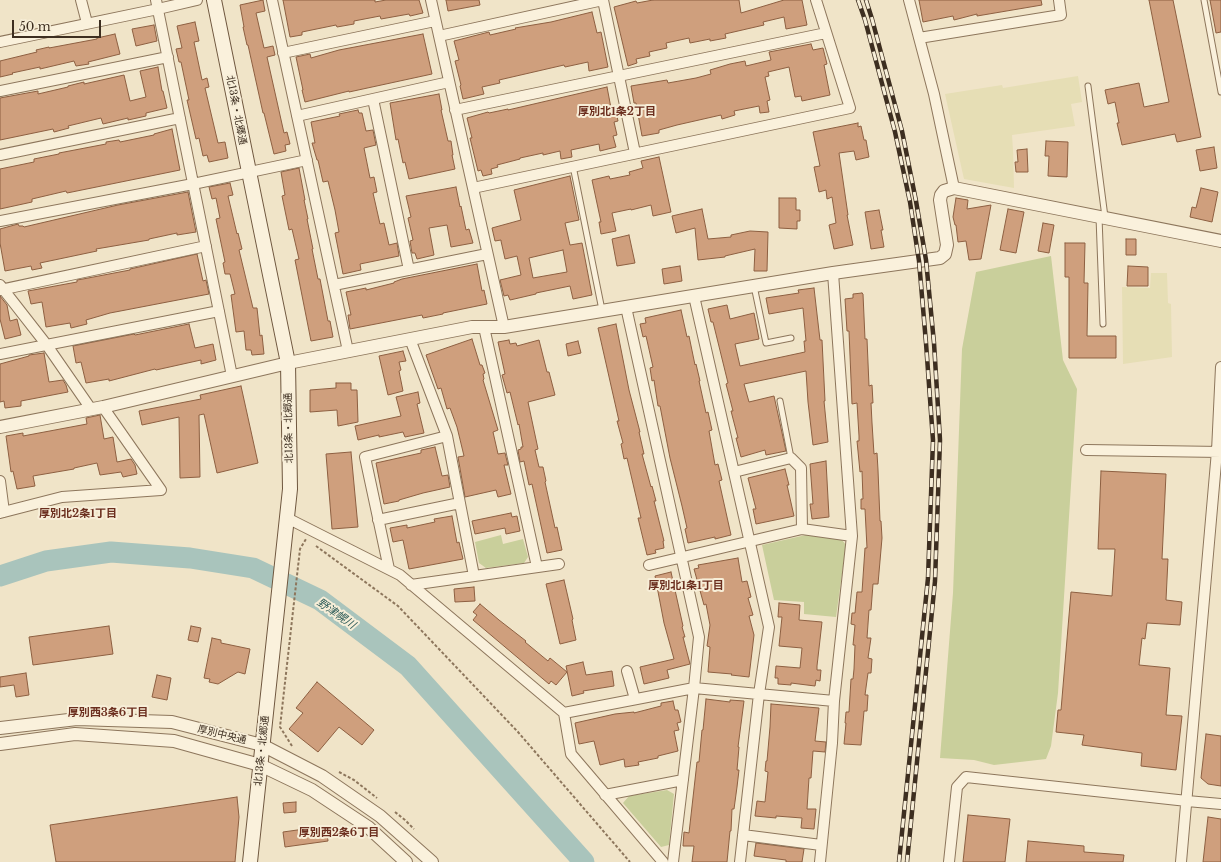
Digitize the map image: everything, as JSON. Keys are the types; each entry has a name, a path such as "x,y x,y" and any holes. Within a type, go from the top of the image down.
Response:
{"main road":[{"name":"北13条・北郷通","path":"214,0 288,363 290,489 250,862"}],"street":[{"path":"82,0 87,23"},
{"path":"0,42 87,23 157,4 197,0"},
{"path":"272,0 348,351"},
{"path":"431,0 504,327"},
{"path":"439,36 603,0 635,153"},
{"path":"473,188 850,108 816,0"},
{"path":"909,0 934,94 954,188"},
{"path":"919,38 1061,15 1059,0"},
{"path":"157,4 232,376"},
{"path":"283,52 436,21"},
{"path":"455,110 826,33"},
{"path":"0,91 168,58"},
{"path":"297,116 449,82"},
{"path":"373,99 409,270"},
{"path":"0,155 180,118"},
{"path":"0,222 307,160"},
{"path":"0,427 103,407 288,363 472,327 504,327 833,273 940,258 947,249 940,200 941,195 944,191 954,188 1221,241"},
{"path":"91,409 46,344 1,288 206,246"},
{"path":"334,285 487,254"},
{"path":"820,862 832,743 834,701 852,536 833,273"},
{"path":"694,296 769,627 758,694 740,862"},
{"path":"626,307 699,637 673,862"},
{"path":"0,354 219,311"},
{"path":"484,327 537,567"},
{"path":"410,339 447,436 474,576"},
{"path":"1181,862 1219,451 1221,367"},
{"path":"0,481 2,512 62,497 161,490 103,407"},
{"path":"389,569 365,457 447,436"},
{"path":"1086,450 1219,451"},
{"path":"734,472 792,458 801,468 802,529"},
{"path":"378,520 460,503"},
{"path":"287,518 400,574 411,585 564,713 571,754 663,862"},
{"path":"649,565 802,529 852,536"},
{"path":"411,585 559,564"},
{"path":"627,671 635,699"},
{"path":"564,713 694,688 834,701"},
{"name":"厚別中央通","path":"0,728 76,719 172,722 262,745 322,776 380,816 432,862"},
{"name":"厚別中央通","path":"0,744 75,734 174,741 260,765 312,790 368,827 406,862"},
{"path":"949,862 957,787 966,777 1221,804"},
{"path":"606,795 683,780"},
{"path":"743,835 822,845"}],"lane":[{"path":"1204,0 1221,92"},
{"path":"1088,86 1102,217 1103,324"},
{"path":"573,166 602,311"},
{"path":"754,286 766,343 791,338"},
{"path":"780,401 792,458"}],"path":[{"path":"298,749 291,746 280,727 300,549 307,539"},
{"path":"313,543 398,606 518,732 630,862"},
{"path":"333,769 354,780 382,802"},
{"path":"394,811 416,830"}],"shaded area":[{"path":"1078,76 1082,102 1071,104 1075,126 1012,135 1014,188 964,179 945,94 1002,85 1003,88"},
{"path":"1151,273 1167,273 1168,303 1171,304 1172,357 1123,364 1122,287 1150,288"}],"green space":[{"path":"1051,256 1063,360 1077,389 1058,693 1051,746 1046,759 994,765 974,760 940,758 953,593 962,349 976,272"},
{"path":"501,535 503,544 523,539 528,557 524,563 486,568 479,563 475,542"},
{"path":"806,535 842,540 846,545 836,617 804,614 804,602 774,600 762,545"},
{"path":"667,790 674,794 669,845 661,847 623,803 629,796"}],"building":[{"path":"263,0 265,11 256,13 264,48 273,46 275,55 267,57 284,133 287,132 290,144 285,145 286,151 274,154 247,45 240,5"},
{"path":"283,0 375,0 375,2 386,0 419,0 423,13 381,19 380,16 354,21 354,24 337,27 336,25 302,32 302,35 290,37"},
{"path":"446,0 479,0 480,5 448,11"},
{"path":"653,0 739,0 741,13 784,0 802,0 807,25 786,29 784,17 763,22 764,25 725,34 726,38 710,41 710,39 690,43 689,38 666,43 667,48 649,52 650,56 636,59 637,63 628,66 614,7 636,1 637,3"},
{"path":"919,0 1041,0 1042,5 977,16 977,14 954,20 953,16 923,22"},
{"path":"1149,0 1173,0 1201,137 1177,142 1175,134 1122,145 1117,123 1119,123 1115,102 1108,104 1105,90 1139,83 1144,107 1169,102"},
{"path":"1210,0 1221,0 1221,32 1216,33"},
{"path":"592,12 597,33 601,32 608,67 589,71 588,62 565,67 564,65 499,80 500,83 482,87 484,94 463,99 455,61 459,60 454,41 489,32 490,35 516,29 515,28 551,22"},
{"path":"195,22 199,41 194,42 202,80 207,78 209,87 205,88 218,143 225,142 228,158 209,162 207,155 203,156 199,138 196,139 187,100 189,100 181,62 179,62 176,49 182,48 177,26"},
{"path":"154,25 157,41 136,46 132,29"},
{"path":"115,34 120,54 88,62 89,64 76,66 74,61 40,69 40,67 12,73 13,74 0,77 0,61 37,52 36,50 97,39"},
{"path":"423,34 432,74 349,91 305,102 296,57 310,54 311,58 339,50"},
{"path":"811,44 813,50 823,48 827,64 824,65 830,95 802,101 801,96 795,97 789,67 768,72 769,76 765,77 770,100 767,101 769,112 760,113 759,106 734,111 735,115 722,119 721,115 677,125 659,130 659,133 642,136 636,103 634,103 631,86 667,80 668,83 696,78 711,74 710,70 730,64 745,61 746,66 771,60 769,52"},
{"path":"158,67 162,91 167,108 146,113 146,116 128,120 128,118 103,124 101,118 68,126 69,128 54,132 53,129 0,140 0,98 38,91 38,94 84,82 84,84 124,75 130,101 146,97 140,71"},
{"path":"607,87 611,108 615,107 618,121 614,122 617,135 613,136 616,147 600,151 599,144 571,150 572,157 561,159 560,151 543,155 543,153 497,165 498,167 491,169 492,174 483,176 481,170 478,171 467,118 488,112 508,110"},
{"path":"439,94 448,141 451,141 455,169 409,179 405,162 403,163 398,139 396,140 390,103"},
{"path":"358,110 359,113 362,113 366,131 373,130 376,145 364,148 370,178 374,177 377,192 373,193 380,224 384,223 389,245 397,243 399,256 360,264 361,270 343,274 335,233 339,232 335,210 328,181 323,182 312,143 315,143 311,122 340,116 339,114"},
{"path":"858,123 858,127 861,126 864,140 866,140 869,157 856,160 854,151 839,153 847,215 853,245 834,249 829,225 836,223 832,197 827,199 826,190 819,192 814,167 820,166 813,132"},
{"path":"172,129 180,170 67,193 66,191 32,199 32,202 0,209 0,169 34,162 34,159 59,153 106,144 106,142 119,140 120,142 154,135"},
{"path":"1046,141 1068,142 1067,177 1048,176 1049,156 1045,156"},
{"path":"1214,147 1217,168 1200,171 1196,150"},
{"path":"1027,149 1028,172 1016,172 1015,162 1018,162 1017,150"},
{"path":"659,157 671,212 653,216 651,205 612,213 616,231 601,234 599,222 601,222 592,180 609,176 610,179 630,175 629,172 643,168 641,161"},
{"path":"299,168 318,279 320,279 328,321 330,321 333,337 311,341 295,260 299,259 292,229 289,230 282,196 285,195 281,172"},
{"path":"570,176 579,220 565,223 570,245 582,243 592,295 573,299 570,286 510,300 508,295 504,296 500,280 521,275 517,256 505,259 501,240 495,241 492,228 521,220 514,190","holes":["563,250 567,272 533,278 529,258"]},
{"path":"230,183 233,195 228,196 242,249 239,250 253,308 257,308 260,336 262,335 264,354 252,355 251,350 246,350 244,331 236,332 231,295 235,294 230,274 225,274 223,263 225,262 216,219 220,218 216,198 212,199 209,187"},
{"path":"456,187 466,230 469,229 473,243 451,247 447,225 429,228 434,255 417,259 415,253 412,253 410,241 413,240 408,218 411,217 406,196"},
{"path":"1201,188 1218,192 1212,222 1190,217 1192,207 1196,208"},
{"path":"188,192 196,232 177,235 177,233 149,240 96,249 97,251 40,263 42,268 32,270 31,266 5,271 0,243 0,229 18,224 19,226 24,227 118,205"},
{"path":"779,198 796,198 796,210 800,210 800,221 797,221 797,229 779,228"},
{"path":"956,198 968,200 967,209 991,205 981,259 969,260 966,241 958,242 956,225 953,217"},
{"path":"702,209 708,239 731,237 731,235 750,231 768,232 767,271 754,271 755,249 725,257 698,260 695,228 676,233 672,216"},
{"path":"1008,209 1024,212 1016,253 1000,250"},
{"path":"879,210 883,230 881,230 884,247 871,249 865,212"},
{"path":"1043,223 1054,225 1049,253 1038,251"},
{"path":"629,235 635,263 617,266 612,239"},
{"path":"1126,239 1136,239 1136,255 1126,255"},
{"path":"1065,243 1085,243 1084,283 1088,283 1087,336 1116,336 1116,358 1069,358 1069,277 1065,277"},
{"path":"197,254 203,281 206,280 209,294 110,313 86,320 87,324 71,328 70,323 46,327 42,302 31,304 28,291 77,282 77,280 130,270"},
{"path":"477,264 482,291 484,290 487,304 423,318 422,315 350,329 348,315 351,315 346,292 366,288 366,290 394,283 402,279"},
{"path":"680,266 682,281 664,284 662,269"},
{"path":"1128,266 1148,267 1148,286 1127,286"},
{"path":"814,288 820,340 822,340 824,401 828,442 813,445 806,371 744,384 749,402 774,396 786,451 766,455 765,450 741,457 731,411 733,411 726,384 728,383 713,322 711,322 708,309 727,305 730,319 754,313 759,339 735,344 740,366 805,352 804,341 806,341 803,308 769,314 766,298 799,293 798,290"},
{"path":"862,293 865,339 867,339 869,386 872,385 873,403 871,403 874,454 877,453 882,538 878,584 873,584 871,610 869,610 867,638 871,638 868,658 872,659 871,673 868,673 865,695 868,695 867,711 864,711 861,745 844,744 846,712 849,712 851,679 853,679 854,669 855,645 853,645 855,625 851,624 852,613 855,613 857,592 862,592 865,548 867,548 865,509 861,509 861,499 863,499 862,471 860,472 857,441 859,441 859,436 857,403 852,404 849,331 847,331 845,299 853,298 853,294"},
{"path":"0,296 7,305 10,321 17,319 21,335 5,339 0,319"},
{"path":"681,310 687,337 689,336 695,365 696,364 706,413 708,412 712,430 709,431 715,465 718,464 722,480 719,481 731,535 688,543 685,529 687,528 670,458 660,406 658,406 654,380 652,381 650,368 653,367 646,336 643,337 640,324 646,323 645,318"},
{"path":"189,324 195,348 213,344 216,360 201,364 201,360 155,369 109,381 109,379 86,383 81,362 76,363 73,346"},
{"path":"616,324 629,390 640,432 644,454 642,454 656,501 654,501 664,541 664,548 655,550 656,553 647,555 638,518 641,518 627,458 624,459 621,444 623,443 617,421 619,421 598,328"},
{"path":"472,339 480,365 482,365 485,373 483,374 483,380 498,430 493,432 498,454 505,453 508,465 504,465 511,494 498,497 496,490 465,497 458,457 464,456 457,427 450,408 447,409 441,388 438,389 426,355"},
{"path":"509,340 510,344 516,343 517,346 539,340 547,372 549,372 555,395 528,402 538,449 535,450 539,467 543,467 555,528 557,527 562,550 547,553 532,484 529,485 524,461 520,462 518,450 523,447 519,424 518,425 510,392 507,393 502,375 505,374 498,342"},
{"path":"578,341 581,353 568,356 566,344"},
{"path":"403,351 406,361 399,362 401,370 399,371 403,391 388,395 379,356"},
{"path":"44,353 49,382 63,380 68,392 21,401 21,406 5,408 4,401 0,402 0,364 29,355"},
{"path":"336,383 351,383 351,390 357,390 358,422 338,426 337,410 310,412 310,390 336,388"},
{"path":"241,386 258,463 217,473 204,414 199,415 200,477 180,478 179,417 142,425 139,411 201,399 200,395"},
{"path":"418,392 420,403 417,404 424,433 405,437 403,432 379,437 379,435 358,440 355,426 401,416 396,397"},
{"path":"100,415 104,439 113,437 117,462 131,459 135,465 137,474 123,477 121,472 100,475 97,463 74,469 33,476 35,486 17,489 13,471 11,472 6,436 23,433 23,436 87,424 86,418"},
{"path":"435,447 442,476 448,475 450,487 384,504 376,463 421,453 421,450"},
{"path":"351,452 358,527 332,529 326,454"},
{"path":"826,461 829,517 812,519 810,504 813,504 810,464"},
{"path":"785,469 794,516 756,524 753,509 756,509 748,478"},
{"path":"1101,471 1166,474 1162,559 1168,559 1166,600 1182,602 1180,625 1147,623 1145,639 1142,638 1139,665 1170,668 1166,715 1182,716 1176,770 1141,766 1142,753 1082,745 1084,735 1056,732 1058,710 1061,710 1071,592 1112,596 1115,549 1098,549"},
{"path":"511,513 512,517 517,516 520,531 506,534 505,528 475,534 472,521"},
{"path":"452,516 457,543 459,542 463,559 409,569 403,540 393,542 390,528 407,525 407,528 435,522 434,519"},
{"path":"738,558 742,582 747,581 751,597 748,598 753,615 749,616 754,635 749,677 708,672 710,647 707,646 710,625 706,604 704,605 694,569 699,568 698,565"},
{"path":"671,572 685,637 683,637 690,664 667,670 669,678 644,684 640,667 674,659 664,623 655,576"},
{"path":"564,580 576,640 560,644 546,584"},
{"path":"474,587 475,601 455,602 454,589"},
{"path":"779,603 800,605 799,620 822,622 817,666 817,670 821,670 820,681 816,680 815,686 791,683 791,685 778,684 778,678 775,678 776,666 800,668 802,648 779,646 782,617 778,617"},
{"path":"480,604 548,661 550,658 567,672 556,685 551,681 549,684 473,620 477,615 473,612"},
{"path":"109,626 113,654 33,665 29,637"},
{"path":"191,626 201,628 198,642 188,640"},
{"path":"212,638 221,640 221,643 250,649 245,674 238,672 218,684 209,682 210,679 204,678"},
{"path":"583,662 586,675 612,671 614,686 583,691 584,693 572,696 566,666"},
{"path":"26,673 29,695 16,697 14,685 0,687 0,677"},
{"path":"157,675 171,678 167,700 152,697"},
{"path":"317,682 374,730 362,745 339,727 318,752 289,729 303,713 296,708"},
{"path":"706,699 730,702 730,700 744,701 738,747 737,770 739,770 734,809 732,809 727,862 692,862 694,846 683,846 684,832 689,833"},
{"path":"673,701 675,710 678,710 681,722 677,723 679,730 674,731 678,751 658,756 658,758 638,762 639,765 625,767 624,759 600,765 594,741 579,744 575,723 615,714 634,713 661,706 661,703"},
{"path":"771,704 819,708 815,741 826,742 825,752 813,751 811,778 809,778 807,809 816,809 814,829 801,828 802,818 755,816 757,801 765,802 768,772 765,771"},
{"path":"1206,734 1221,736 1221,786 1208,784 1201,778"},
{"path":"237,797 239,817 235,862 56,862 50,825"},
{"path":"296,802 296,812 284,813 283,803"},
{"path":"968,815 1010,819 1005,862 963,862"},
{"path":"1208,817 1221,819 1221,862 1203,862"},
{"path":"326,826 328,841 285,847 283,832"},
{"path":"1028,841 1084,846 1084,852 1124,855 1123,862 1026,862"},
{"path":"756,843 804,849 802,862 786,862 786,860 754,856"}],"waterway":[{"name":"野津幌川","path":"0,576 46,561 111,552 190,558 253,568 320,600 408,666 584,862"}],"railway":[{"path":"858,0 865,20 895,132 910,202 919,261 933,440 928,578 899,862"},
{"path":"866,0 902,131 926,260 934,343 940,440 935,581 907,862"}],"district":[{"name":"厚別北1条2丁目","path":"617,112"},
{"name":"厚別北2条1丁目","path":"78,514"},
{"name":"厚別北1条1丁目","path":"686,586"},
{"name":"厚別西3条6丁目","path":"108,713"},
{"name":"厚別西2条6丁目","path":"339,833"}]}
